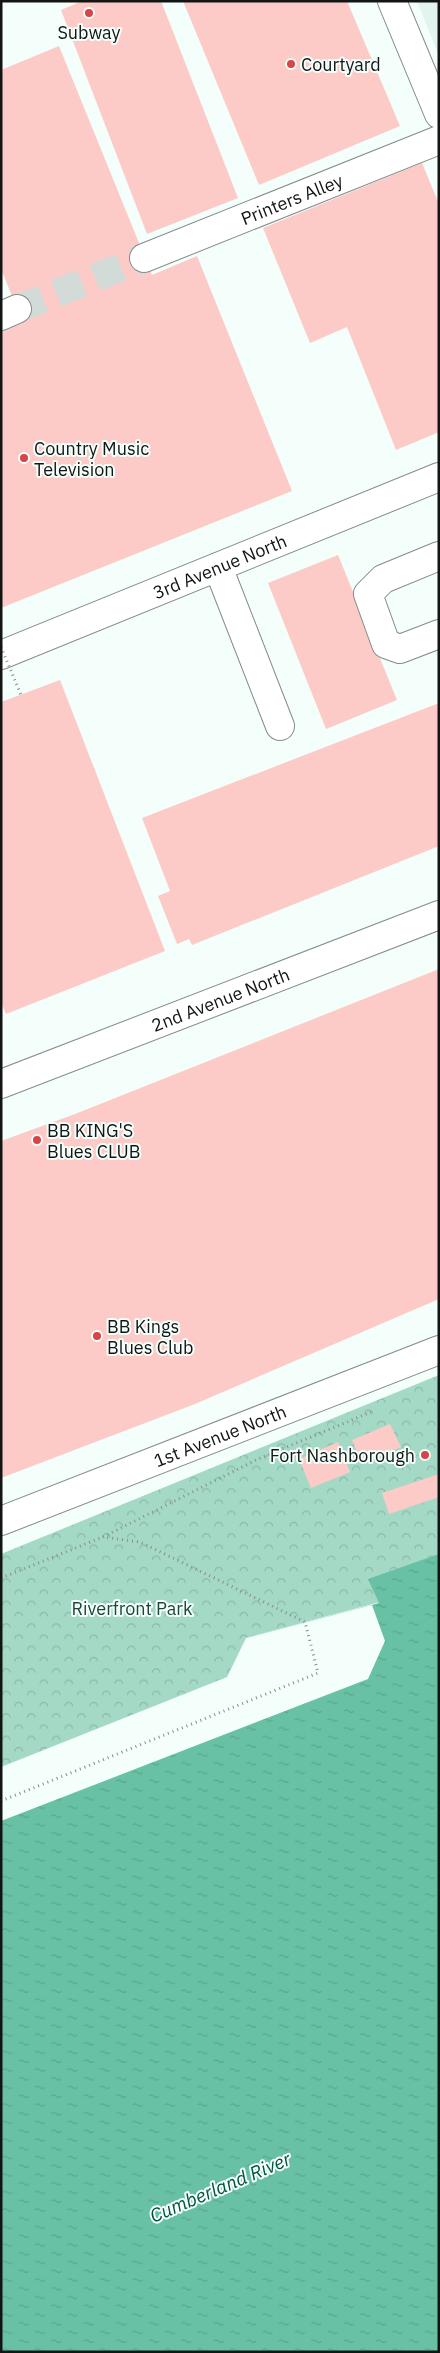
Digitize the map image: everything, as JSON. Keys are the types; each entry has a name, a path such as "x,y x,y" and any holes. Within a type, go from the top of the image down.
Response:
{"street":[{"path":"392,1 439,114"},
{"name":"Printers Alley","path":"144,258 429,144"},
{"name":"3rd Avenue North","path":"1,655 439,477"},
{"path":"439,556 383,579 368,594 386,644 400,649 439,634"},
{"path":"218,567 280,726"},
{"name":"2nd Avenue North","path":"1,1084 439,915"},
{"name":"1st Avenue North","path":"1,1521 439,1350"}],"path":[{"path":"1,647 22,695"},
{"path":"1,1578 103,1537 258,1459 376,1410"},
{"path":"1,1801 318,1673 305,1622 140,1542 103,1537"}],"shaded area":[{"path":"417,1 439,1 439,56"}],"green space":[{"name":"Riverfront Park","path":"439,1375 439,1605 380,1602 246,1638 227,1677 1,1767 1,1554"}],"water":[{"name":"Cumberland River","path":"439,1554 439,2352 1,2352 1,1767 227,1677 246,1638 379,1603 368,1579"}],"pier":[{"path":"372,1605 385,1641 368,1679 1,1821 1,1767 227,1677 246,1638"}],"building":[{"path":"82,1 161,1 238,198 147,234 61,10"},
{"name":"Courtyard","path":"183,1 347,1 400,126 259,185"},
{"path":"59,46 152,275 197,256 292,491 1,608 1,332 23,323 1,269 1,70"},
{"path":"422,163 439,204 439,432 396,450 347,327 310,343 263,228"},
{"path":"338,555 397,700 326,729 268,583"},
{"path":"60,680 165,951 6,1014 1,1002 1,702"},
{"path":"439,703 439,846 192,945 189,939 177,944 158,896 170,891 142,818"},
{"path":"439,969 439,1299 195,1404 1,1478 1,1141 75,1114"},
{"path":"390,1424 401,1447 362,1464 352,1440"},
{"path":"338,1442 350,1472 311,1488 299,1459"},
{"path":"439,1474 439,1497 389,1514 382,1493"}],"tunnel":[{"path":"17,309 144,258"}],"place":[{"name":"Subway","path":"89,13"},
{"name":"Courtyard","path":"291,64"},
{"name":"Country Music Television","path":"24,458"},
{"name":"BB KING'S Blues CLUB","path":"37,1140"},
{"name":"BB Kings Blues Club","path":"97,1336"},
{"name":"Fort Nashborough","path":"425,1455"}]}
